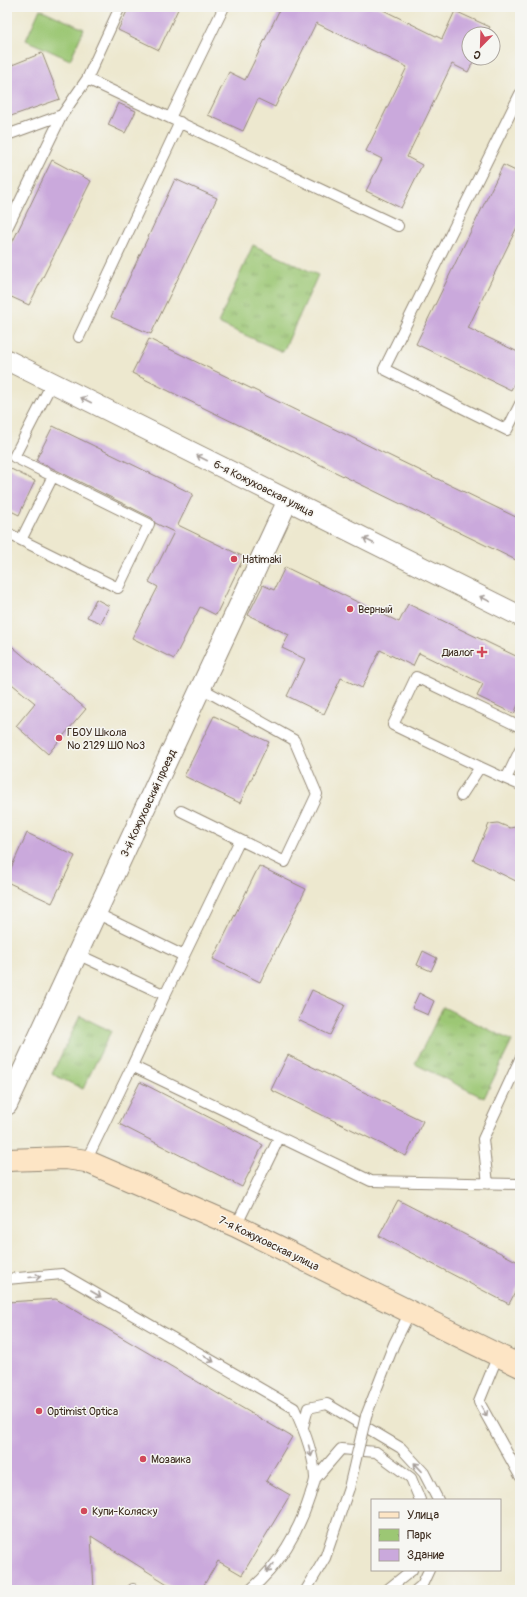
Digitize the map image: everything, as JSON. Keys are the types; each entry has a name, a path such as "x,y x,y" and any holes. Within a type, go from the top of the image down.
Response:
{"street":[{"name":"6-я Кожуховская улица","path":"7,360 520,616"},
{"name":"3-й Кожуховский проезд","path":"7,1105 288,500"},
{"name":"7-я Кожуховская улица","path":"7,1160 66,1158 86,1161 236,1226 410,1312 513,1359"}],"lane":[{"path":"7,228 62,115 88,79 120,7"},
{"path":"170,118 224,7"},
{"path":"88,79 398,226"},
{"path":"520,94 384,369 507,430 520,404"},
{"path":"7,135 62,115"},
{"path":"79,338 180,122"},
{"path":"7,533 118,588 149,524 14,457 52,383"},
{"path":"21,540 53,476"},
{"path":"520,727 416,678 393,725 520,785"},
{"path":"181,811 285,862 317,794 294,740 201,688"},
{"path":"506,779 520,750"},
{"path":"461,796 480,767"},
{"path":"86,1161 240,840"},
{"path":"96,913 184,956"},
{"path":"77,954 165,996"},
{"path":"488,1184 482,1139 520,1059"},
{"path":"132,1066 371,1181 520,1184"},
{"path":"236,1226 279,1138"},
{"path":"7,1279 62,1274 294,1408 303,1427 311,1454 315,1479"},
{"path":"306,1590 325,1558 349,1488 366,1416 394,1344 410,1312"},
{"path":"513,1359 480,1402 520,1476"},
{"path":"303,1427 308,1408 327,1404 401,1448 424,1473 437,1499"},
{"path":"250,1590 285,1551 304,1514 315,1479 341,1449 376,1452 411,1478 420,1499"},
{"path":"387,1590 411,1571"},
{"path":"416,1590 422,1585 429,1571"}],"green space":[{"path":"40,9 84,29 70,60 26,40"},
{"path":"253,245 318,275 283,352 218,323"},
{"path":"443,1007 512,1041 484,1098 415,1064"},
{"path":"80,1016 111,1031 83,1089 52,1074"}],"building":[{"path":"129,7 179,7 159,50 118,30"},
{"path":"281,7 377,7 442,39 455,11 488,26 461,26 461,66 471,66 468,72 452,64 407,157 422,165 401,208 366,191 382,159 366,151 407,67 316,23 275,107 258,99 243,131 208,115 229,72 245,80"},
{"path":"42,53 60,99 11,116 7,105 7,67"},
{"path":"118,103 136,111 125,133 108,125"},
{"path":"52,160 91,181 29,305 7,295 7,241 12,243"},
{"path":"503,165 520,173 520,221 468,328 520,353 520,372 511,390 416,344"},
{"path":"175,179 217,198 151,334 111,317"},
{"path":"149,339 520,519 520,562 132,373"},
{"path":"53,426 193,494 178,525 244,557 216,615 200,607 174,659 132,638 158,587 149,582 174,532 155,523 152,518 36,460"},
{"path":"7,467 35,481 19,515 7,509"},
{"path":"285,567 399,622 408,604 520,658 520,700 514,714 477,696 483,684 419,653 413,666 380,650 362,688 341,678 324,714 287,696 305,659 282,648 289,635 248,615 263,585 274,590"},
{"path":"96,599 109,606 101,623 87,617"},
{"path":"7,642 86,709 48,754 16,726 35,703 7,680"},
{"path":"214,716 269,742 240,803 184,776"},
{"path":"498,823 510,828 520,826 520,883 473,860 489,824"},
{"path":"27,833 75,856 52,903 7,882 7,877"},
{"path":"259,866 306,889 260,982 213,959"},
{"path":"423,951 437,958 431,971 417,965"},
{"path":"312,990 345,1005 330,1035 298,1020"},
{"path":"419,993 434,1001 428,1015 412,1008"},
{"path":"288,1055 423,1121 406,1156 271,1090"},
{"path":"140,1082 263,1145 242,1187 119,1124"},
{"path":"398,1200 520,1263 520,1283 509,1304 379,1236"},
{"name":"Мозаика","path":"56,1299 292,1437 266,1481 290,1495 242,1575 218,1561 201,1590 177,1590 91,1536 94,1590 7,1590 7,1302"}],"place":[{"name":"Hatimaki","path":"234,559"},
{"name":"Верный","path":"350,609"},
{"name":"Диалог","path":"482,652"},
{"name":"ГБОУ Школа № 2129 ШО №3","path":"59,738"},
{"name":"Optimist Optica","path":"39,1411"},
{"name":"Мозаика","path":"143,1459"},
{"name":"Купи-Коляску","path":"84,1511"}]}
